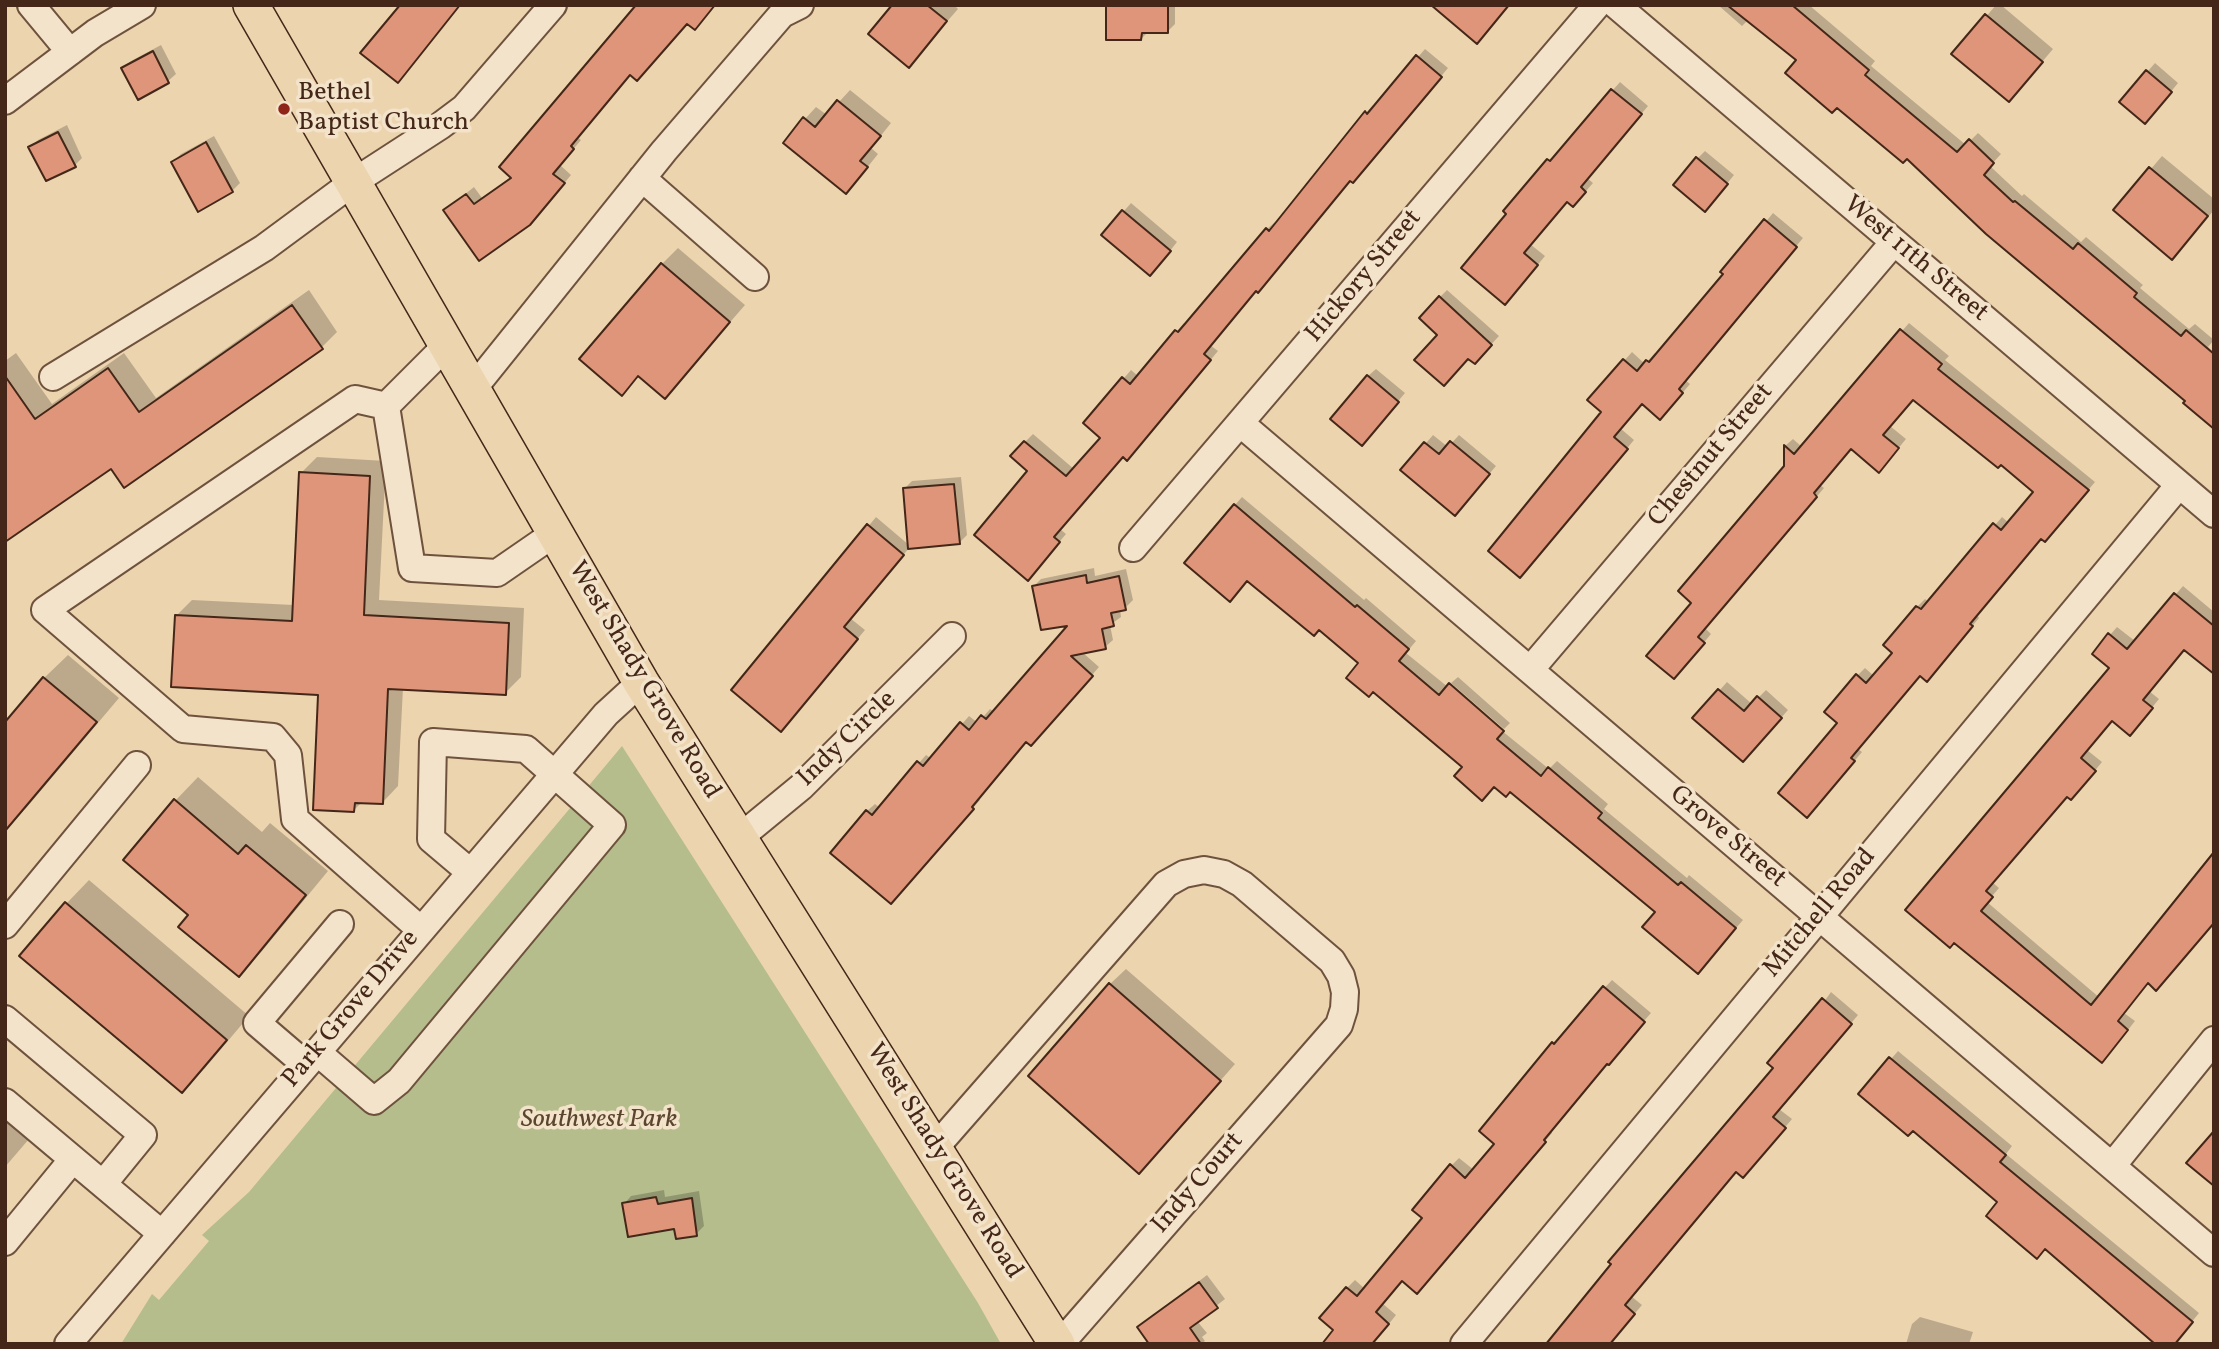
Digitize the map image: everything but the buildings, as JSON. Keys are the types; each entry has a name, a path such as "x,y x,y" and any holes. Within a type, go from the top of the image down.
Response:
{"main road":[{"name":"West Shady Grove Road","path":"251,5 640,682 1058,1344"}],"street":[{"path":"31,5 70,52"},
{"path":"5,101 95,33 142,5"},
{"path":"53,377 264,248 352,183 440,126 464,107 553,5"},
{"path":"472,390 642,178 782,14 800,5"},
{"name":"Hickory Street","path":"1133,548 1597,5"},
{"name":"West 11th Street","path":"1616,5 2214,514"},
{"path":"642,178 755,277"},
{"name":"Chestnut Street","path":"1530,670 1894,243"},
{"path":"386,407 446,346"},
{"path":"386,407 355,399 45,610 183,729 273,737 288,755 295,819 421,930"},
{"path":"386,407 412,568 497,573 555,533"},
{"name":"Grove Street","path":"1240,423 2214,1253"},
{"name":"Mitchell Road","path":"1464,1344 2179,485"},
{"name":"Indy Circle","path":"738,838 801,788 952,636"},
{"name":"Park Grove Drive","path":"68,1344 554,774 606,714 640,682"},
{"path":"340,924 257,1023 374,1101 399,1081 612,825 526,749 433,742 431,839 470,872"},
{"path":"9,912 137,765"},
{"name":"Indy Court","path":"934,1149 1166,884 1184,874 1204,870 1224,874 1242,884 1332,961 1341,976 1345,992 1339,1025 1058,1344"},
{"path":"5,1019 144,1135 103,1184"},
{"path":"2112,1166 2214,1041"},
{"path":"5,1102 162,1234"},
{"path":"5,1242 73,1159"}],"green space":[{"name":"Southwest Park","path":"622,746 978,1303 1001,1344 121,1344 152,1294 159,1300 209,1241 202,1235 249,1192"}],"place":[{"name":"Bethel Baptist Church","path":"284,109"}]}
